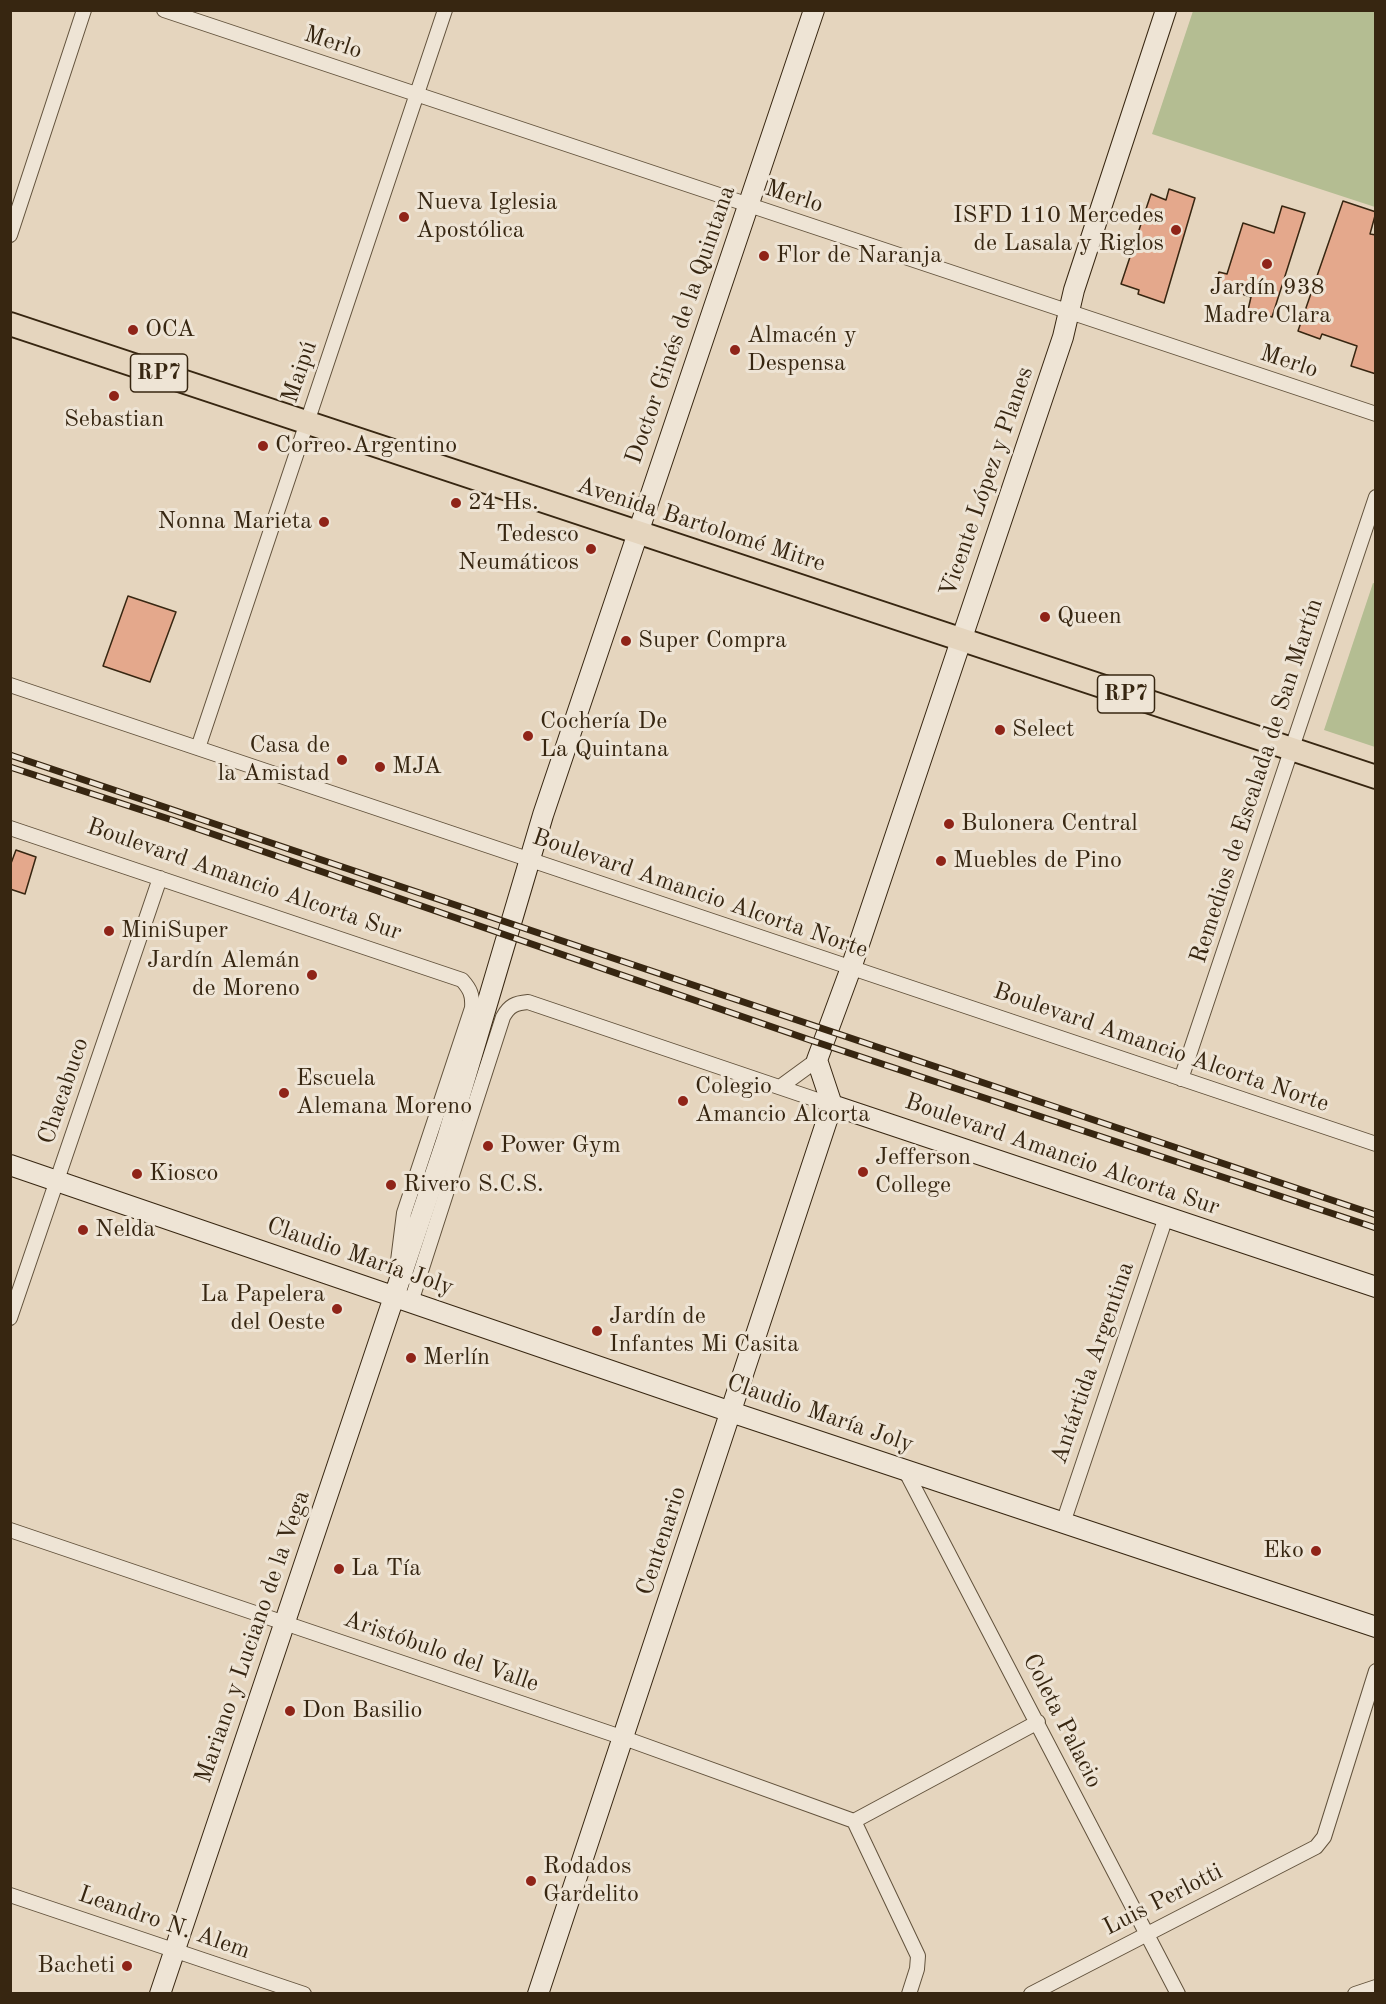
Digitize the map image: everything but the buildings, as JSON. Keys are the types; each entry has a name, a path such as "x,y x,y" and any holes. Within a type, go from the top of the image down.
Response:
{"main road":[{"name":"Avenida Bartolomé Mitre","path":"10,324 1376,777"}],"street":[{"path":"10,235 84,10"},
{"name":"Merlo","path":"164,10 1376,414"},
{"name":"Maipú","path":"198,748 445,10"},
{"name":"Doctor Ginés de la Quintana","path":"492,989 529,860 814,10"},
{"name":"Vicente López y Planes","path":"817,1060 851,968 1063,337 1166,10"},
{"name":"Remedios de Escalada de San Martín","path":"1181,1079 1376,497"},
{"name":"Boulevard Amancio Alcorta Norte","path":"10,685 1376,1144"},
{"name":"Boulevard Amancio Alcorta Sur","path":"10,828 462,980"},
{"name":"Chacabuco","path":"10,1318 160,878"},
{"name":"Mariano y Luciano de la Vega","path":"403,1299 404,1213 472,1008 473,997 462,980"},
{"name":"Mariano y Luciano de la Vega","path":"403,1299 447,1139 492,989"},
{"name":"Boulevard Amancio Alcorta Sur","path":"528,1002 1376,1287"},
{"name":"Mariano y Luciano de la Vega","path":"160,1994 285,1622 503,1017 507,1009 516,1003 528,1002"},
{"path":"780,1087 817,1060 832,1105"},
{"name":"Centenario","path":"538,1994 832,1105"},
{"name":"Claudio María Joly","path":"10,1165 731,1412 1376,1627"},
{"name":"Antártida Argentina","path":"1063,1523 1166,1217"},
{"name":"Coleta Palacio","path":"905,1470 1178,1994"},
{"name":"Aristóbulo del Valle","path":"10,1530 624,1738 855,1821"},
{"name":"Luis Perlotti","path":"1031,1994 1316,1847 1324,1837 1376,1671"},
{"path":"909,1994 917,1969 918,1956 855,1821 1038,1722"},
{"name":"Leandro N. Alem","path":"10,1895 304,1994"},
{"path":"1355,1994 1376,1987"}],"green space":[{"path":"1193,11 1375,11 1375,207 1152,134"},
{"path":"1373,583 1376,584 1375,747 1324,730"}],"railway":[{"path":"10,755 1376,1215"},
{"path":"10,767 172,820 810,1040 1376,1228"}],"place":[{"name":"Nueva Iglesia Apostólica","path":"404,217"},
{"name":"ISFD 110 Mercedes de Lasala y Riglos","path":"1176,230"},
{"name":"Flor de Naranja","path":"764,256"},
{"name":"Jardín 938 Madre Clara","path":"1267,264"},
{"name":"OCA","path":"133,330"},
{"name":"Almacén y Despensa","path":"735,350"},
{"name":"Sebastian","path":"114,396"},
{"name":"Correo Argentino","path":"263,446"},
{"name":"24 Hs.","path":"456,503"},
{"name":"Nonna Marieta","path":"324,522"},
{"name":"Tedesco Neumáticos","path":"591,549"},
{"name":"Queen","path":"1045,617"},
{"name":"Super Compra","path":"626,641"},
{"name":"Select","path":"1000,730"},
{"name":"Cochería De La Quintana","path":"528,736"},
{"name":"Casa de la Amistad","path":"342,760"},
{"name":"MJA","path":"380,767"},
{"name":"Bulonera Central","path":"949,824"},
{"name":"Muebles de Pino","path":"941,861"},
{"name":"MiniSuper","path":"109,931"},
{"name":"Jardín Alemán de Moreno","path":"312,975"},
{"name":"Escuela Alemana Moreno","path":"284,1093"},
{"name":"Colegio Amancio Alcorta","path":"683,1101"},
{"name":"Power Gym","path":"488,1146"},
{"name":"Jefferson College","path":"863,1172"},
{"name":"Kiosco","path":"137,1174"},
{"name":"Rivero S.C.S.","path":"391,1185"},
{"name":"Nelda","path":"83,1230"},
{"name":"La Papelera del Oeste","path":"337,1309"},
{"name":"Jardín de Infantes Mi Casita","path":"597,1331"},
{"name":"Merlín","path":"411,1358"},
{"name":"Eko","path":"1316,1551"},
{"name":"La Tía","path":"339,1569"},
{"name":"Don Basilio","path":"290,1711"},
{"name":"Rodados Gardelito","path":"531,1881"},
{"name":"Bacheti","path":"127,1966"}]}
